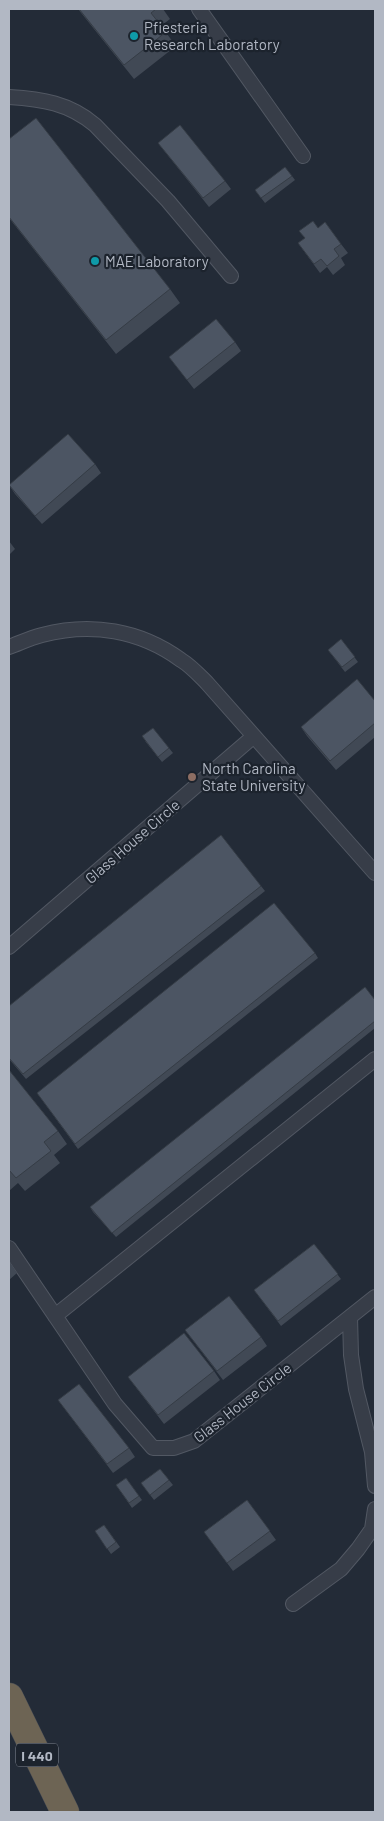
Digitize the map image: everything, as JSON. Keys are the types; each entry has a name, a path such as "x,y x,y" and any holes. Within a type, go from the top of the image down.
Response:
{"highway":[{"name":"I 440","path":"9,1697 65,1812"}],"lane":[{"path":"199,9 303,156"},
{"path":"9,97 46,101 82,114 168,201 231,276"},
{"path":"9,647 40,635 78,630 119,631 150,640 182,660 207,683 373,866"},
{"name":"Glass House Circle","path":"9,947 254,736"},
{"path":"55,1316 375,1059"},
{"name":"Glass House Circle","path":"9,1248 115,1404 153,1448 174,1448 194,1441 375,1297"},
{"path":"350,1317 351,1355 356,1389 372,1452 375,1486"},
{"path":"293,1604 341,1569 372,1529 375,1509"}],"building":[{"name":"Pfiesteria Research Laboratory","path":"79,9 156,9 151,13 166,32 124,65"},
{"name":"MAE Laboratory","path":"36,118 170,289 106,340 9,217 9,139"},
{"path":"180,125 225,181 203,198 158,143"},
{"path":"285,167 292,176 261,198 255,190"},
{"path":"313,221 318,228 325,222 341,244 334,249 339,256 327,266 321,259 314,264 298,243 305,238 299,231"},
{"path":"216,319 235,342 187,380 169,357"},
{"path":"68,434 95,464 35,516 9,485"},
{"path":"341,639 355,657 342,667 328,650"},
{"path":"357,679 375,701 375,723 330,761 301,727"},
{"path":"153,728 169,748 158,757 142,736"},
{"path":"221,835 261,886 23,1074 9,1058 9,1006"},
{"path":"274,903 315,953 75,1144 37,1093"},
{"path":"365,987 375,1000 375,1021 112,1233 90,1207"},
{"path":"9,1070 58,1131 44,1142 51,1151 16,1178 9,1170"},
{"path":"314,1244 338,1274 278,1321 254,1290"},
{"path":"229,1296 261,1337 217,1371 185,1330"},
{"path":"184,1333 214,1371 158,1415 128,1377"},
{"path":"79,1384 129,1448 107,1464 58,1400"},
{"path":"160,1469 169,1480 150,1495 141,1483"},
{"path":"126,1478 139,1496 129,1503 116,1485"},
{"path":"247,1500 270,1531 227,1563 204,1532"},
{"path":"104,1525 116,1542 107,1549 95,1531"}],"place":[{"name":"Pfiesteria Research Laboratory","path":"134,36"},
{"name":"MAE Laboratory","path":"95,261"},
{"name":"North Carolina State University","path":"192,777"}]}
